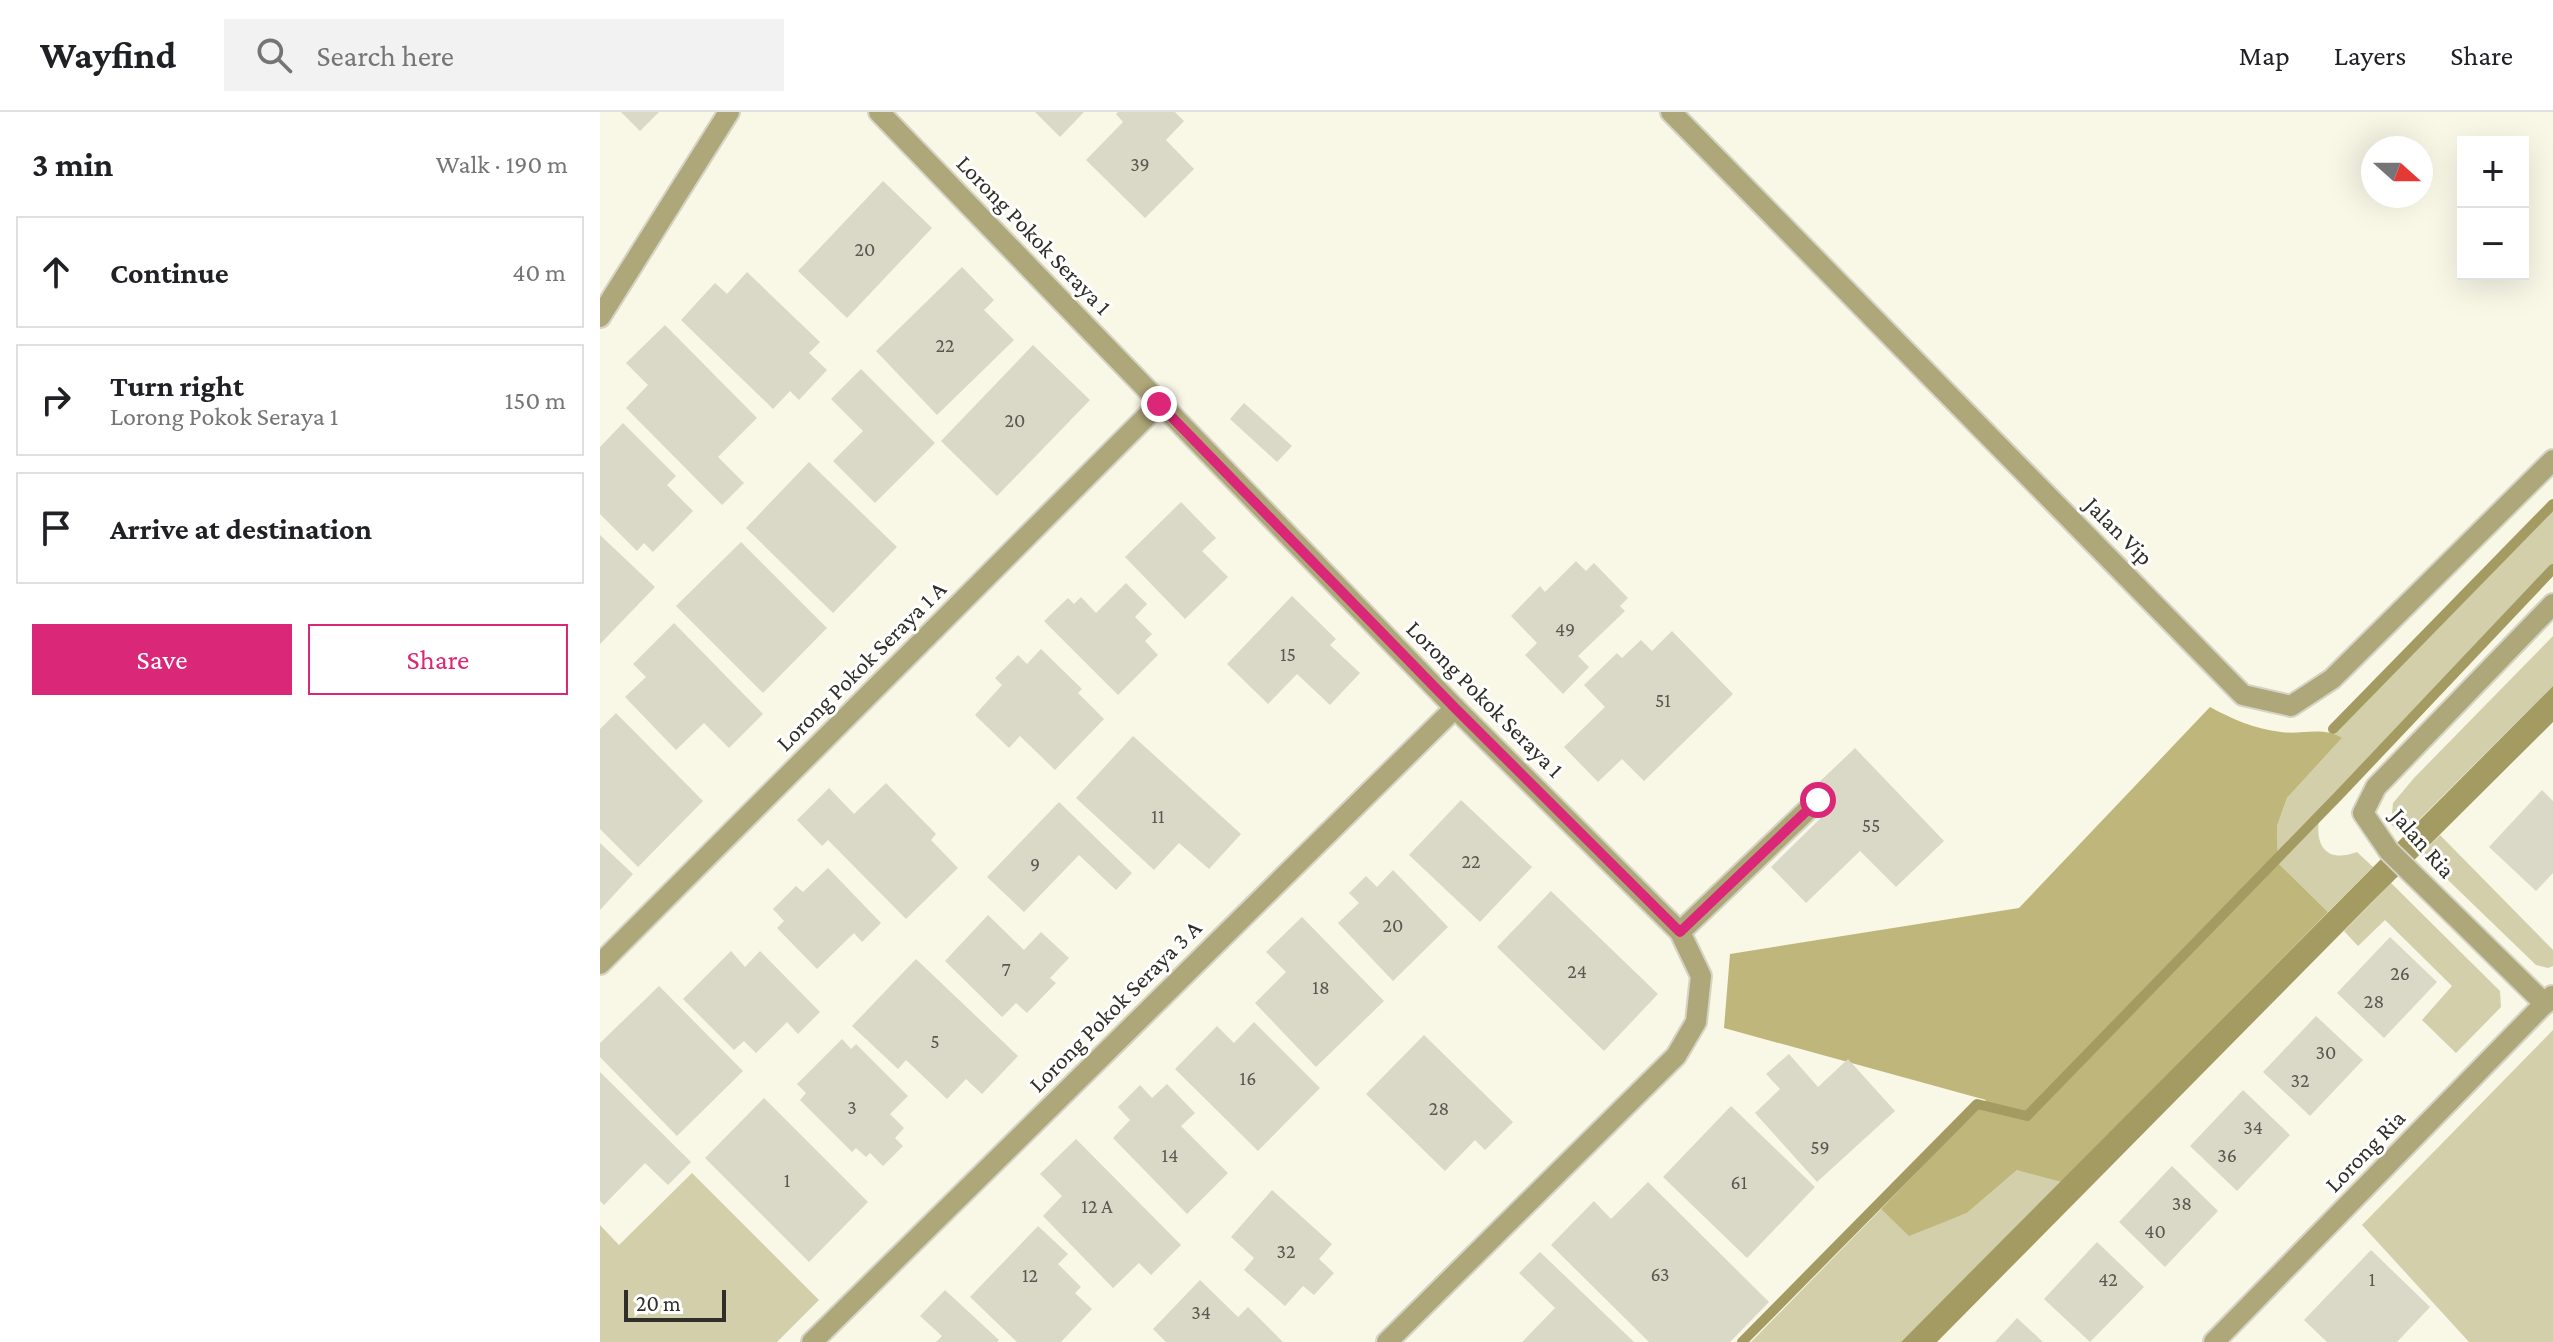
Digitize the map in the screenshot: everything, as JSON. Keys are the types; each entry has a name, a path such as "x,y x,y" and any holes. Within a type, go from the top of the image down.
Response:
{"street":[{"path":"600,317 729,112"},
{"name":"Lorong Pokok Seraya 1","path":"879,112 1455,708 1680,932 1701,976 1696,1022 1676,1056 1387,1342"},
{"name":"Jalan Vip","path":"1671,112 2243,695 2291,706 2332,679 2553,460"},
{"name":"Lorong Pokok Seraya 1 A","path":"600,964 1159,404"},
{"name":"Jalan Ria","path":"2549,1000 2389,851 2363,813 2376,787 2553,604"},
{"name":"Lorong Pokok Seraya 3 A","path":"812,1342 1455,708"},
{"path":"1680,932 1818,800"},
{"name":"Lorong Ria","path":"2214,1342 2549,1000"}],"shaded area":[{"path":"2553,508 2553,565 2321,810 2318,831 2323,847 2335,855 2357,852 2373,867 2328,912 2278,863 2277,826 2287,798 2341,739 2332,732"},
{"path":"2553,636 2553,686 2403,836 2391,824 2393,803"},
{"path":"2553,686 2553,722 1937,1342 1901,1342"},
{"path":"2210,707 2262,729 2289,733 2328,732 2342,738 2287,798 2277,826 2278,863 2328,912 2061,1182 2017,1170 1967,1213 1909,1236 1881,1209 1986,1100 1724,1028 1730,954 2019,908"},
{"path":"2440,835 2553,950 2553,966 2536,965 2421,854"},
{"path":"2391,883 2500,991 2501,1007 2456,1053 2422,1020 2452,986 2385,920 2358,946 2344,931"},
{"path":"2553,1030 2553,1342 2469,1342 2362,1225"},
{"path":"2018,1169 2061,1182 1901,1342 1751,1342 1881,1209 1909,1235 1967,1213"},
{"path":"692,1173 819,1300 777,1342 600,1342 600,1225 619,1245"}],"building":[{"path":"621,112 659,112 640,131"},
{"path":"1035,112 1084,112 1060,137"},
{"path":"1175,112 1184,121 1166,140 1194,169 1145,218 1086,160 1123,122 1116,114"},
{"path":"883,181 932,228 847,318 798,271"},
{"path":"962,267 994,300 984,310 1014,340 937,415 876,351"},
{"path":"747,272 820,342 809,353 827,370 799,400 790,391 773,409 681,320 715,283 727,294"},
{"path":"665,325 757,418 718,457 744,483 722,505 626,408 648,385 626,363"},
{"path":"1033,345 1090,400 997,496 941,441"},
{"path":"861,369 935,443 875,503 833,461 863,431 831,399"},
{"path":"1244,403 1292,446 1277,462 1230,419"},
{"path":"623,423 676,476 667,485 693,511 653,552 644,543 637,551 600,514 600,447"},
{"path":"809,462 897,547 833,613 746,528"},
{"path":"1181,502 1216,538 1202,551 1228,577 1185,619 1125,557"},
{"path":"600,535 655,587 600,644"},
{"path":"741,542 827,628 763,693 676,606"},
{"path":"1576,561 1586,571 1594,563 1628,598 1620,606 1625,611 1578,656 1589,667 1563,694 1525,655 1537,643 1511,616 1540,586 1545,592"},
{"path":"1126,583 1147,604 1135,617 1152,634 1145,641 1158,655 1118,695 1044,621 1068,598 1074,604 1081,597 1096,613"},
{"path":"1292,596 1336,639 1330,645 1360,673 1330,705 1297,674 1268,704 1227,664"},
{"path":"674,623 763,714 729,748 704,723 676,750 625,697 646,677 633,664"},
{"path":"1672,631 1733,694 1644,781 1622,759 1598,782 1564,747 1605,707 1584,685 1617,653 1622,658 1641,640 1652,651"},
{"path":"1041,649 1082,689 1078,693 1104,719 1055,770 1020,736 1009,748 975,715 1002,685 995,678 1018,655 1027,664"},
{"path":"616,713 703,801 638,867 600,829 600,729"},
{"path":"1133,736 1241,834 1209,869 1179,843 1154,870 1076,798"},
{"path":"1855,748 1944,841 1896,887 1860,851 1806,903 1771,867 1831,808 1812,789"},
{"path":"886,783 936,834 931,840 958,868 906,919 828,840 822,846 797,820 829,788 854,814"},
{"path":"2542,790 2553,801 2553,873 2536,891 2489,847"},
{"path":"1461,800 1532,867 1480,922 1409,855"},
{"path":"1059,802 1132,873 1116,890 1079,855 1024,912 987,877"},
{"path":"600,843 633,874 600,910"},
{"path":"828,868 881,923 862,942 854,933 817,969 777,928 784,921 773,909 796,886 803,892"},
{"path":"1393,870 1448,927 1393,981 1338,923 1359,903 1349,893 1366,876 1377,887"},
{"path":"1551,891 1658,994 1604,1051 1497,947"},
{"path":"988,915 1024,950 1041,932 1069,958 1050,978 1056,983 1027,1013 1016,1003 1002,1017 945,961"},
{"path":"1302,917 1384,1001 1316,1067 1255,1003 1286,972 1266,952"},
{"path":"2390,937 2437,982 2384,1038 2337,993"},
{"path":"731,951 745,967 760,951 820,1012 798,1034 787,1022 756,1053 744,1041 734,1050 683,999"},
{"path":"916,959 1018,1056 982,1094 966,1079 947,1099 906,1060 898,1069 852,1026"},
{"path":"659,986 743,1071 677,1136 600,1057 600,1043"},
{"path":"2316,1016 2363,1060 2310,1116 2263,1072"},
{"path":"1254,1022 1320,1088 1258,1151 1175,1069 1217,1026 1234,1043"},
{"path":"1424,1035 1513,1122 1485,1150 1475,1140 1445,1171 1366,1094"},
{"path":"842,1039 851,1049 856,1044 908,1096 890,1114 904,1128 895,1138 903,1146 883,1166 870,1153 866,1157 856,1148 852,1152 800,1100 806,1093 797,1084"},
{"path":"1789,1054 1818,1087 1848,1059 1895,1111 1817,1182 1755,1113 1780,1089 1766,1074"},
{"path":"600,1072 691,1162 668,1185 645,1163 604,1205 600,1201"},
{"path":"1167,1084 1195,1113 1181,1126 1228,1173 1187,1214 1113,1138 1130,1120 1118,1107 1140,1085 1152,1098"},
{"path":"2243,1090 2290,1135 2237,1191 2190,1146"},
{"path":"764,1098 868,1202 809,1262 705,1158"},
{"path":"1731,1106 1815,1187 1747,1258 1663,1177"},
{"path":"1076,1139 1181,1245 1151,1275 1139,1263 1113,1288 1043,1216 1062,1196 1040,1174"},
{"path":"2172,1166 2218,1211 2165,1267 2119,1222"},
{"path":"1648,1182 1769,1302 1730,1342 1649,1342 1551,1245 1594,1201 1611,1219"},
{"path":"1272,1190 1332,1244 1319,1259 1334,1273 1314,1295 1303,1286 1285,1306 1244,1270 1254,1258 1231,1237"},
{"path":"1038,1226 1068,1254 1058,1264 1081,1287 1075,1293 1092,1309 1061,1342 1017,1342 970,1297"},
{"path":"2097,1242 2144,1287 2090,1342 2044,1299"},
{"path":"2371,1250 2430,1307 2397,1342 2327,1342 2304,1320"},
{"path":"1540,1252 1634,1342 1522,1342 1555,1308 1519,1273"},
{"path":"1200,1280 1238,1317 1248,1307 1283,1342 1166,1342 1153,1329"},
{"path":"945,1290 999,1340 936,1342 942,1336 920,1316"},
{"path":"2017,1318 2043,1342 1995,1342"}],"waterway":[{"path":"2333,729 2553,504"},
{"path":"1742,1342 1977,1104 2027,1116 2341,793 2553,569"}],"route":[{"path":"1159,404 1455,708 1680,932 1818,800"}]}
